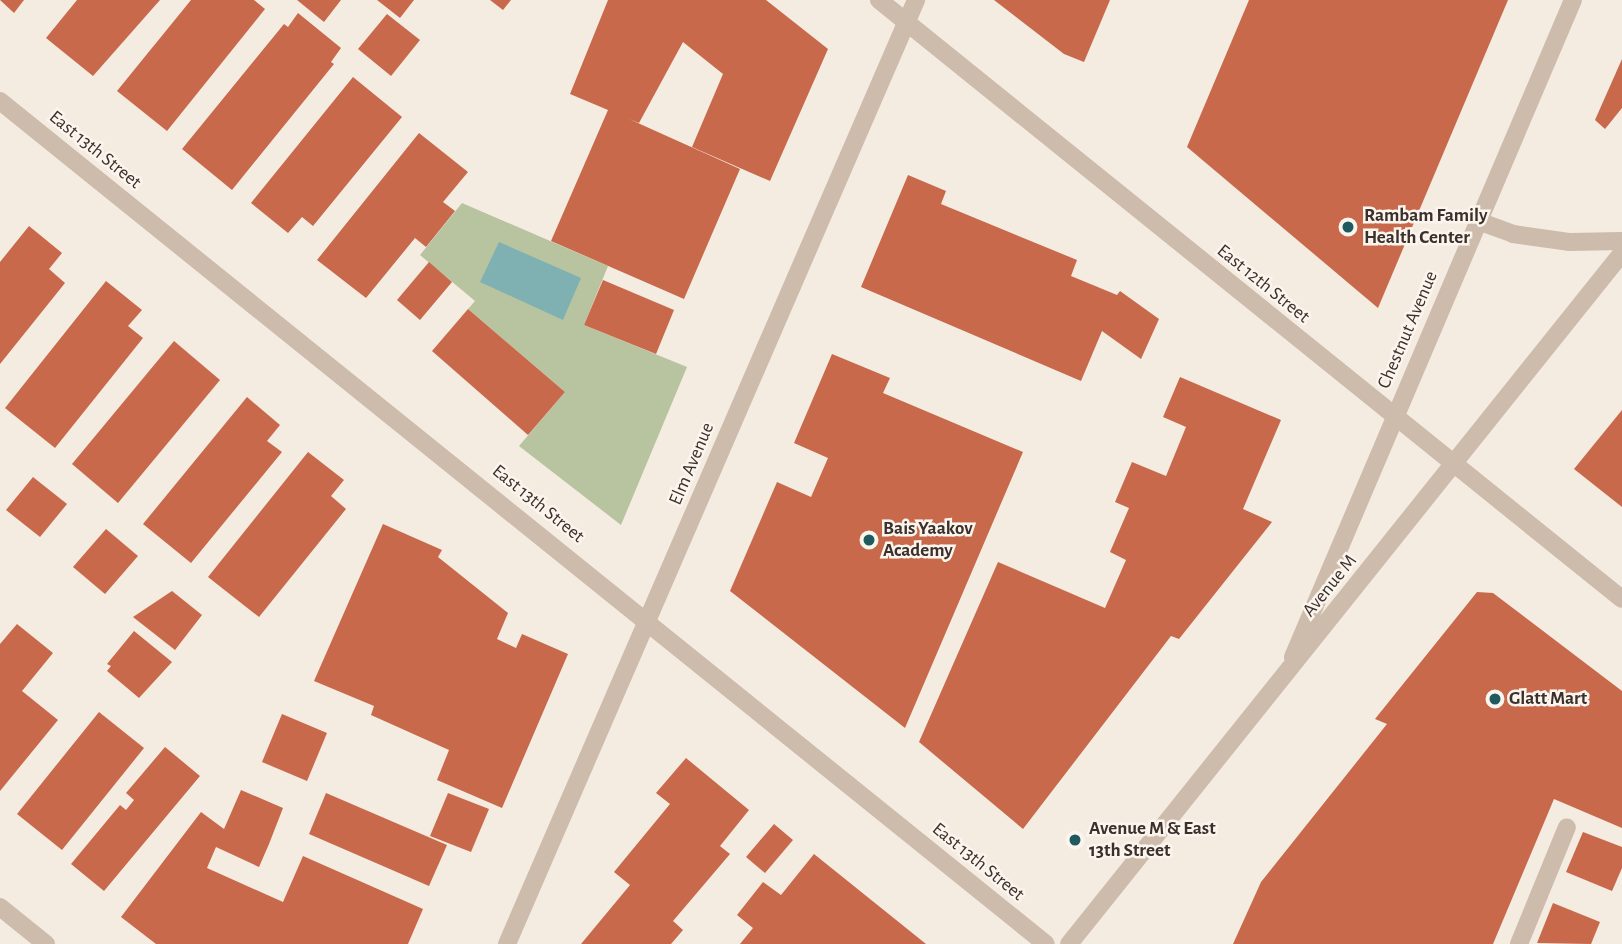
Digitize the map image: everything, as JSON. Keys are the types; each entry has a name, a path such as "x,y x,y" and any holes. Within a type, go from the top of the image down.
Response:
{"street":[{"name":"East 12th Street","path":"879,0 1622,599"},
{"name":"Elm Avenue","path":"507,944 916,0"},
{"name":"Chestnut Avenue","path":"1284,677 1573,0"},
{"name":"East 13th Street","path":"0,101 1046,944"},
{"path":"1478,221 1513,233 1558,240 1622,241"},
{"name":"Avenue M","path":"1069,944 1622,253"},
{"path":"1519,944 1567,827"},
{"path":"0,907 46,944"}],"green space":[{"path":"462,203 608,266 584,325 687,367 621,525 519,446 565,392 468,309 475,301 420,255"}],"water":[{"path":"499,242 581,278 563,320 480,282"}],"building":[{"path":"0,0 24,0 14,13"},
{"path":"77,0 160,0 93,76 46,38"},
{"path":"191,0 254,0 265,9 167,131 117,91"},
{"path":"297,0 341,0 324,22"},
{"path":"377,0 414,0 400,18"},
{"path":"490,0 511,0 503,10"},
{"path":"608,0 766,0 828,49 770,181 692,147 723,74 683,42 639,123 629,119 740,169 684,299 551,241 608,110 570,94"},
{"path":"994,0 1110,0 1084,62 1064,54"},
{"name":"Rambam Family Health Center","path":"1249,0 1508,0 1378,308 1187,147"},
{"path":"298,13 341,48 331,62 334,64 232,190 182,149 284,24 288,27"},
{"path":"387,14 420,40 391,76 358,49"},
{"path":"1622,59 1622,108 1605,129 1595,120"},
{"path":"353,77 402,117 313,226 302,217 288,233 251,203"},
{"path":"419,133 468,172 443,202 455,211 426,247 415,238 366,298 317,260"},
{"path":"908,175 946,191 941,204 1077,260 1071,276 1117,295 1120,291 1159,319 1141,359 1102,331 1081,381 861,287"},
{"path":"29,226 62,253 49,269 65,283 0,364 0,262"},
{"path":"429,262 452,282 420,320 397,300"},
{"path":"603,280 674,310 656,354 584,325"},
{"path":"106,281 142,310 128,326 143,338 55,448 5,408"},
{"path":"468,309 565,392 528,435 432,351"},
{"path":"174,341 220,380 118,503 72,464"},
{"name":"Bais Yaakov Academy","path":"832,354 890,378 883,393 1023,452 905,728 730,591 777,482 811,497 828,458 794,443"},
{"path":"1180,377 1281,420 1243,509 1272,522 1179,639 1171,636 1023,829 919,742 998,562 1105,608 1126,560 1110,552 1129,508 1115,502 1132,462 1166,476 1186,427 1163,417"},
{"path":"247,397 280,425 267,441 282,452 191,563 143,524"},
{"path":"1622,410 1622,507 1574,469"},
{"path":"308,452 344,480 331,496 346,509 259,617 208,577"},
{"path":"33,477 67,504 40,537 6,510"},
{"path":"383,524 442,550 438,557 508,613 497,639 516,648 522,634 568,654 502,808 437,780 449,750 371,715 374,706 314,681"},
{"path":"106,529 138,556 105,594 73,567"},
{"path":"172,591 202,615 175,650 133,617"},
{"path":"1477,592 1493,593 1622,691 1622,828 1554,799 1493,944 1233,944 1261,882 1387,724 1375,719"},
{"path":"17,624 53,653 22,691 58,720 0,791 0,644"},
{"path":"134,631 172,662 139,698 107,671 111,666 107,664"},
{"path":"99,712 144,748 62,850 17,814"},
{"path":"282,714 327,733 307,781 262,762"},
{"path":"165,747 200,776 104,891 71,864 120,805 126,810 134,800 126,793"},
{"path":"686,758 749,810 720,846 730,854 673,921 683,930 671,944 581,944 630,885 614,872 670,804 656,793"},
{"path":"241,790 283,808 259,867 216,847 207,868 283,902 303,856 423,909 408,944 156,944 121,917 201,812 224,829"},
{"path":"326,793 447,845 429,886 309,834"},
{"path":"448,793 489,809 471,852 430,836"},
{"path":"774,824 793,840 765,873 746,857"},
{"path":"1583,832 1622,847 1622,868 1612,891 1566,872"},
{"path":"814,854 926,944 740,944 753,928 737,915 763,882 781,895"},
{"path":"1553,903 1600,922 1591,944 1537,943"}],"place":[{"name":"Rambam Family Health Center","path":"1348,227"},
{"name":"Bais Yaakov Academy","path":"869,540"},
{"name":"Glatt Mart","path":"1495,699"},
{"name":"Avenue M & East 13th Street","path":"1075,840"}]}
